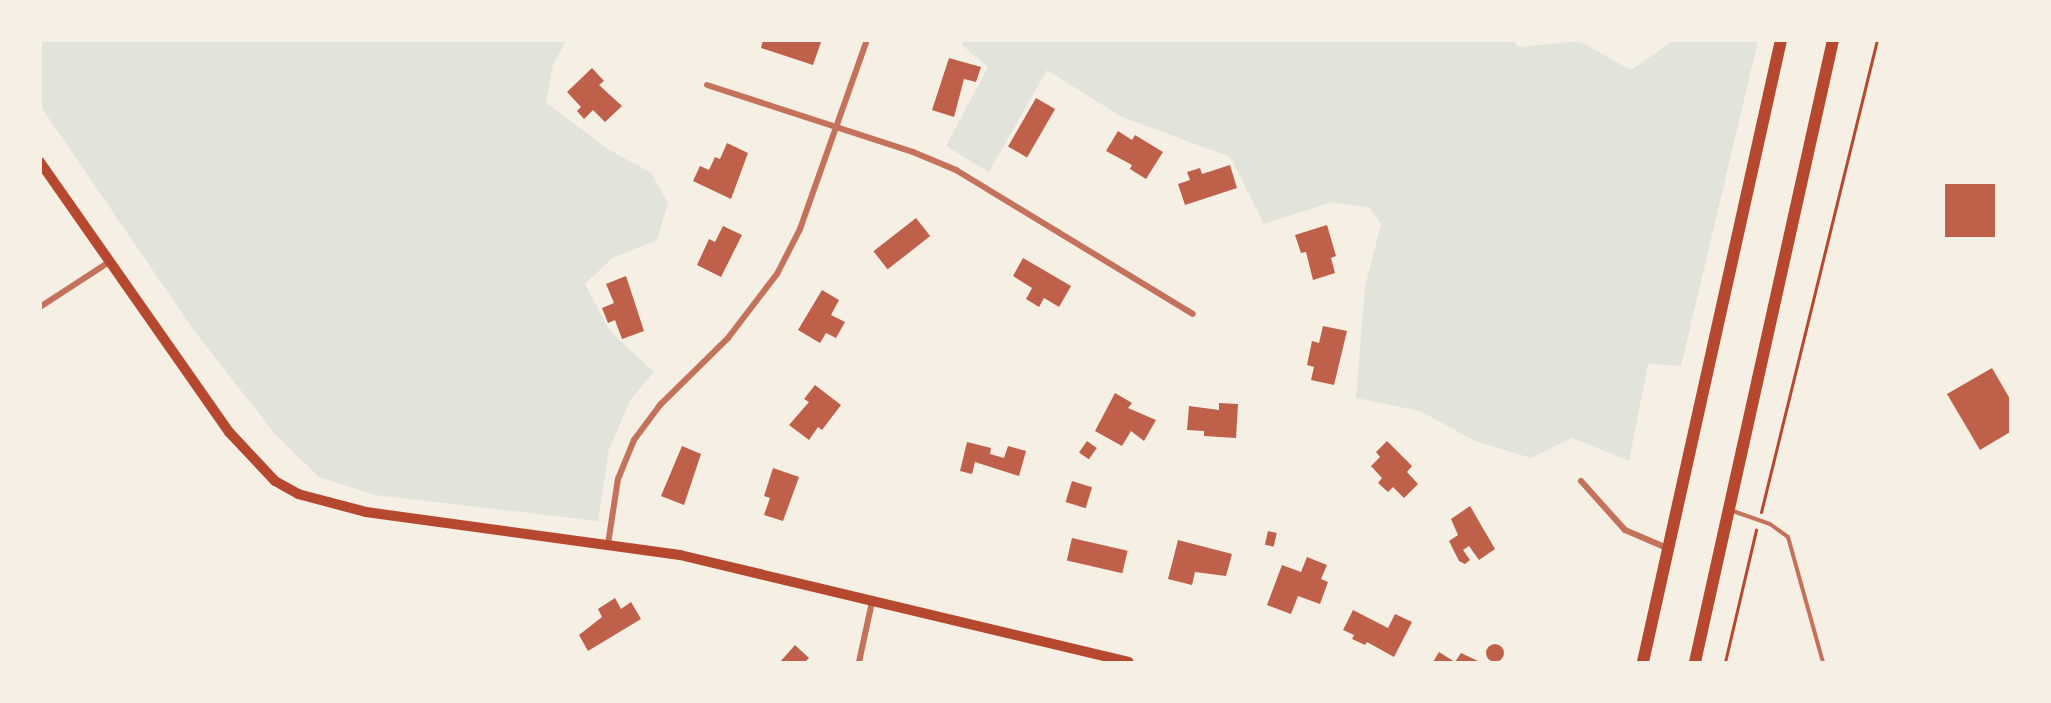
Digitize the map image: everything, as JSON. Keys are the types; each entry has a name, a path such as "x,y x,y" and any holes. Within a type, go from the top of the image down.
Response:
{"highway":[{"path":"1643,663 1780,40"},
{"path":"1695,663 1833,40"}],"main road":[{"path":"40,162 203,398 253,461 274,481 298,494 366,512 608,544 724,564 1128,663"}],"street":[{"path":"608,544 618,479 634,440 660,405 728,338 777,274 800,228 867,40"},
{"path":"707,86 956,170 1193,314"},
{"path":"40,307 108,262"},
{"path":"1581,482 1625,530 1667,548"},
{"path":"859,663 872,602"}],"lane":[{"path":"1728,509 1759,520 1788,537 1823,663"}],"path":[{"path":"1725,663 1877,40"}],"shaded area":[{"path":"40,41 566,41 553,64 546,102 606,148 651,173 668,203 657,240 612,258 585,284 610,331 654,372 631,399 609,449 598,521 375,495 319,477 275,434 195,332 41,107"},
{"path":"962,41 1514,41 1519,47 1579,41 1631,70 1673,41 1758,41 1681,366 1648,364 1629,461 1572,438 1531,458 1475,441 1420,411 1356,398 1365,287 1381,224 1370,208 1332,202 1264,224 1230,157 1120,116 1047,70 989,172 946,146 988,67 963,46"}],"building":[{"path":"763,40 821,42 813,65 761,48"},
{"path":"949,58 981,67 976,82 964,79 954,117 932,110"},
{"path":"592,68 604,81 599,85 622,106 605,122 593,110 584,119 577,111 581,107 567,92"},
{"path":"1036,98 1055,109 1027,157 1008,146"},
{"path":"1118,131 1132,140 1135,135 1163,152 1146,179 1130,169 1132,165 1106,151"},
{"path":"727,143 748,153 731,199 693,181 700,166 709,170 715,157 720,159"},
{"path":"1230,165 1237,188 1185,205 1178,184 1190,180 1187,172 1200,168 1202,174"},
{"path":"1945,184 1995,184 1995,237 1945,237"},
{"path":"916,218 930,236 888,269 873,251"},
{"path":"1327,225 1336,256 1331,258 1335,273 1313,280 1306,252 1301,253 1295,235"},
{"path":"723,226 742,235 721,277 697,265 709,239 715,242"},
{"path":"1023,258 1071,286 1059,307 1044,298 1039,307 1026,299 1032,288 1013,276"},
{"path":"626,276 644,331 622,339 615,320 608,323 602,308 614,303 606,284"},
{"path":"822,290 839,300 831,315 845,322 836,338 826,333 820,343 798,330"},
{"path":"1323,326 1347,331 1334,385 1311,380 1314,367 1307,365 1312,341 1319,343"},
{"path":"1992,368 2010,399 2010,432 1980,450 1947,394"},
{"path":"815,385 841,405 822,430 818,427 809,440 789,425 809,402 804,399"},
{"path":"1115,393 1132,403 1128,408 1156,420 1144,441 1131,431 1122,446 1095,431"},
{"path":"1219,403 1238,404 1236,438 1204,436 1204,431 1187,430 1189,406 1219,410"},
{"path":"1087,441 1097,448 1089,459 1079,452"},
{"path":"1387,441 1412,466 1407,472 1418,484 1404,498 1393,487 1388,492 1378,483 1382,478 1371,466 1380,457 1376,452"},
{"path":"967,442 991,448 990,454 1004,458 1008,446 1026,451 1019,476 975,462 972,474 960,471"},
{"path":"682,446 701,454 684,505 661,496"},
{"path":"773,468 799,477 783,521 764,515 770,498 764,496"},
{"path":"1072,481 1092,487 1086,508 1066,502"},
{"path":"1470,506 1495,549 1479,560 1469,546 1463,550 1470,560 1465,564 1459,561 1449,541 1458,535 1451,519"},
{"path":"1268,531 1277,533 1274,547 1265,545"},
{"path":"1072,538 1128,551 1122,573 1067,560"},
{"path":"1178,540 1232,554 1226,576 1195,572 1192,585 1168,579"},
{"path":"1307,557 1327,565 1321,579 1328,582 1320,604 1298,596 1291,614 1267,605 1282,565 1301,572"},
{"path":"615,598 621,609 631,602 641,619 588,651 579,635 602,617 598,609"},
{"path":"1353,610 1388,628 1395,614 1412,622 1394,657 1367,642 1365,645 1352,639 1354,635 1343,630"},
{"path":"1491,644 1499,644 1504,649 1502,660 1491,662 1486,657 1486,649"},
{"path":"795,645 809,658 805,662 780,662"},
{"path":"1439,652 1455,662 1433,662"},
{"path":"1461,653 1480,662 1455,662"}]}
